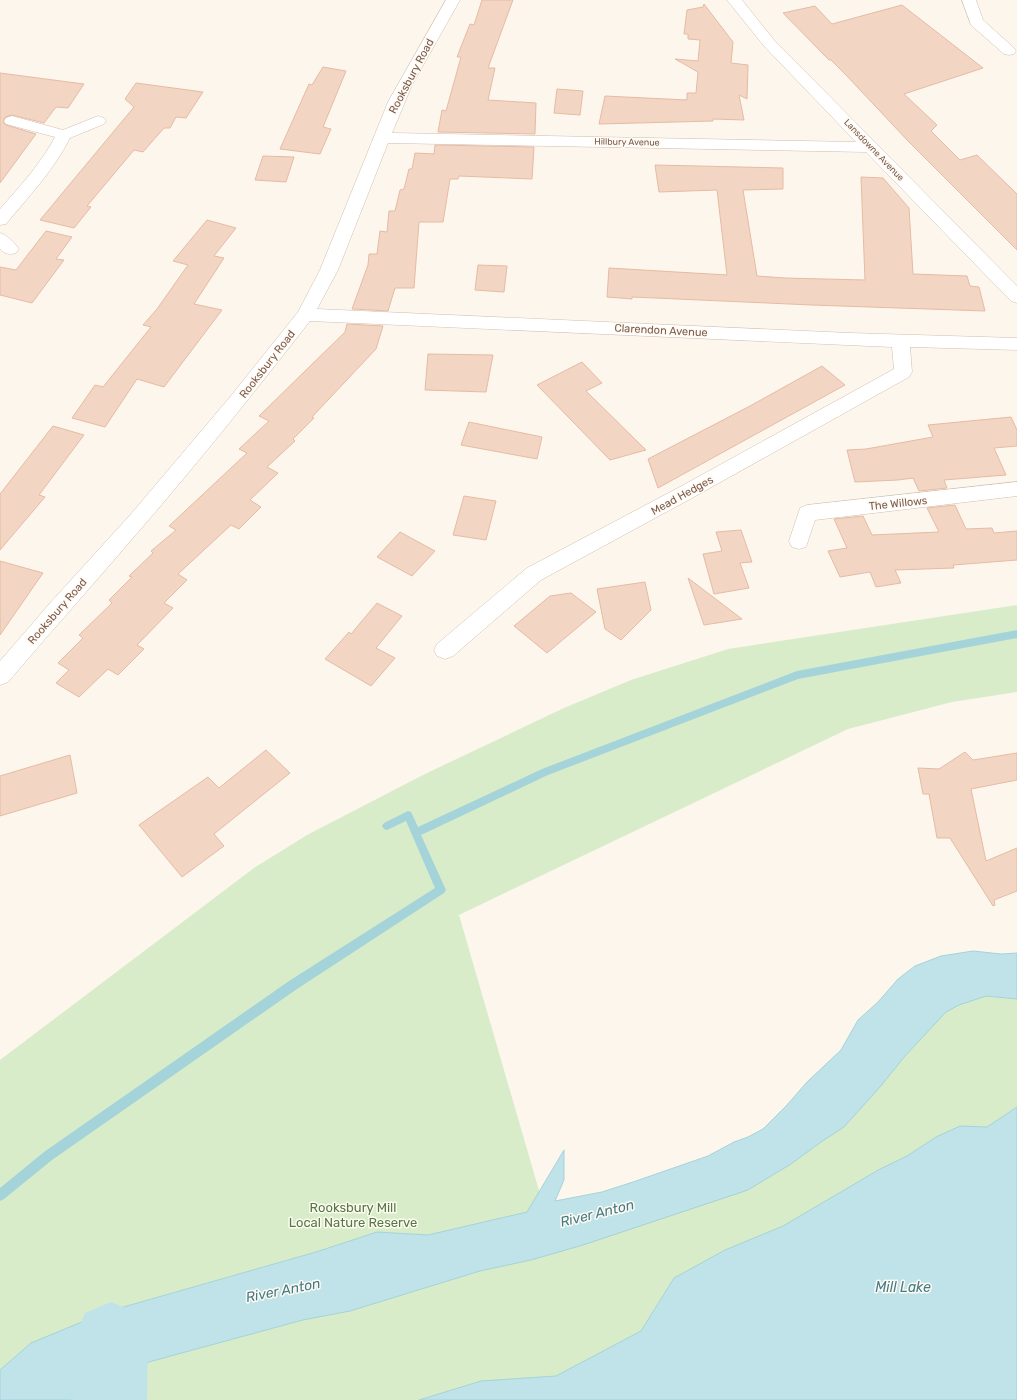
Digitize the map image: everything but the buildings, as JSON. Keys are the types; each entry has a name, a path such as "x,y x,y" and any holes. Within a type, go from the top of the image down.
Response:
{"street":[{"name":"Rooksbury Road","path":"0,676 58,608 138,519 237,402 305,315 328,270 387,123 405,86 453,0"},
{"name":"Lansdowne Avenue","path":"734,0 769,43 1017,297"},
{"path":"969,0 976,22 1009,50"},
{"path":"982,46 996,40"},
{"path":"12,121 64,135 98,121"},
{"path":"0,220 38,176 53,156 64,135"},
{"name":"Hillbury Avenue","path":"382,138 871,147"},
{"name":"Clarendon Avenue","path":"305,315 1017,344"},
{"name":"Mead Hedges","path":"444,650 534,574 685,493 903,372 900,340"},
{"name":"The Willows","path":"799,541 807,513 1017,489"}],"green space":[{"name":"Rooksbury Mill Local Nature Reserve","path":"1017,605 1017,692 952,702 848,729 459,915 549,1225 722,1174 926,990 1017,973 1017,1400 0,1400 0,1060 254,868 307,835 425,774 564,708 631,680 728,649"}],"water":[{"path":"973,951 1001,954 1017,953 1017,999 986,996 959,1005 946,1012 905,1056 880,1087 844,1127 791,1164 748,1190 583,1245 531,1260 480,1271 350,1311 303,1320 123,1369 80,1392 75,1400 0,1400 0,1370 31,1343 106,1312 316,1252 377,1232 428,1235 527,1212 564,1150 564,1180 555,1201 602,1192 708,1156 763,1129 807,1082 841,1050 858,1020 878,1002 898,979 915,966 941,956"},
{"name":"Mill Lake","path":"1017,1107 1017,1400 419,1400 481,1381 556,1376 641,1331 674,1278 725,1250 783,1226 880,1169 907,1156 936,1137 960,1126 987,1127"}],"waterway":[{"path":"417,832 545,772 797,675 1017,634"},
{"path":"0,1195 48,1156 293,985 441,890 408,815 387,826"},
{"name":"River Anton","path":"109,1400 111,1339"}]}
